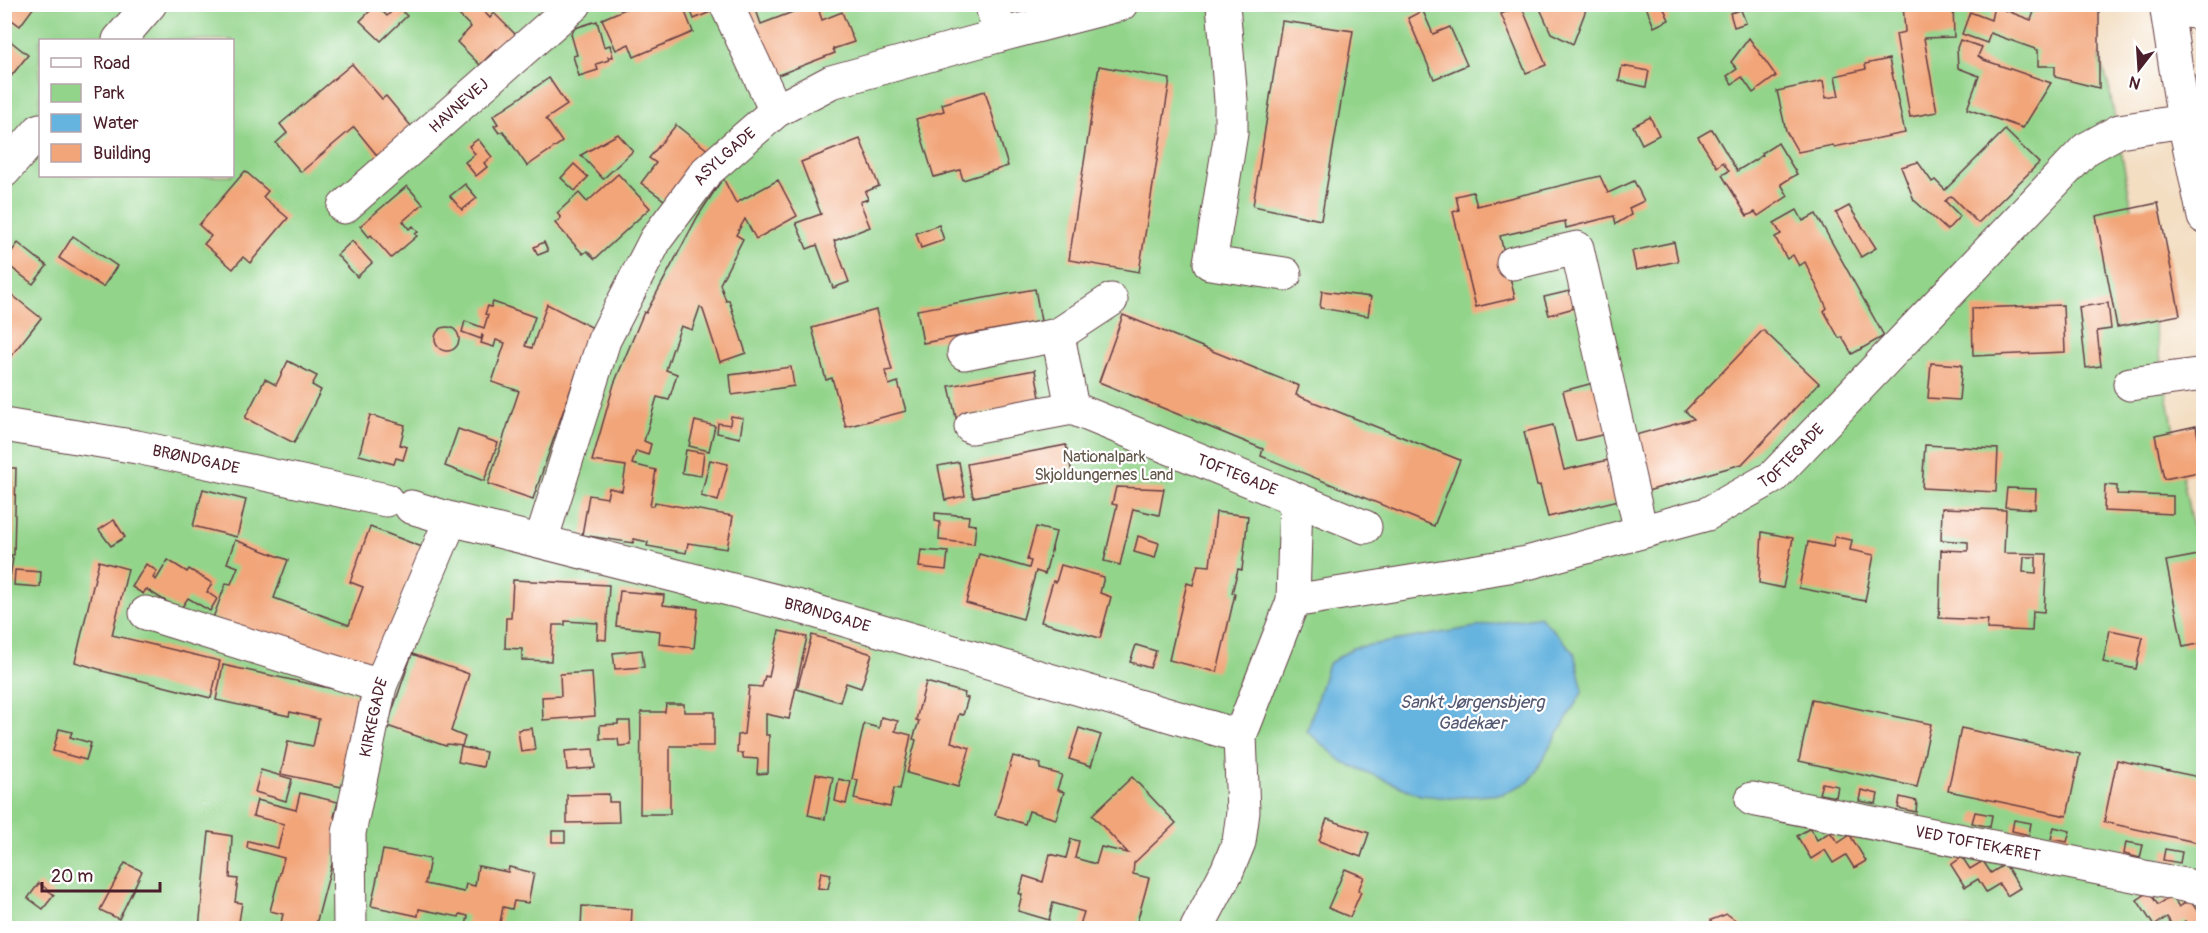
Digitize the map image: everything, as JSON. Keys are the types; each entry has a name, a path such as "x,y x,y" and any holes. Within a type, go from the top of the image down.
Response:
{"street":[{"path":"120,39 150,4"},
{"name":"HAVNEVEJ","path":"344,207 575,4"},
{"path":"726,4 776,111"},
{"name":"ASYLGADE","path":"541,541 604,340 656,239 706,172 776,111 831,82 996,20 1121,4"},
{"path":"1223,4 1232,101 1231,133 1210,262 1285,274"},
{"path":"2204,13 2166,7 2184,121 2204,217"},
{"name":"TOFTEGADE","path":"1293,601 1527,563 1707,514 1773,477 2086,149 2119,131 2184,121"},
{"path":"4,171 39,131"},
{"path":"1513,263 1577,248 1641,532"},
{"path":"964,353 1058,335 1111,300"},
{"path":"971,427 1072,408 1058,335"},
{"path":"2130,384 2204,374"},
{"name":"TOFTEGADE","path":"1072,408 1365,527"},
{"name":"BRØNDGADE","path":"4,425 137,447 398,503 451,519 804,608 1240,736"},
{"name":"TOFTEGADE","path":"1197,928 1227,871 1239,842 1243,812 1240,736 1293,601 1296,499"},
{"name":"KIRKEGADE","path":"350,928 349,833 380,686 451,519"},
{"path":"147,613 380,686"},
{"name":"VED TOFTEKÆRET","path":"1752,799 2204,889"}],"green space":[{"name":"Nationalpark Skjoldungernes Land","path":"5,5 2084,5 2109,87 2203,584 2203,928 5,928"}],"water":[{"name":"Sankt Jørgensbjerg Gadekær","path":"1540,616 1574,652 1583,691 1529,782 1502,794 1450,798 1420,795 1343,762 1307,731 1328,664 1353,648"}],"building":[{"path":"4,4 30,4 34,7 20,26 4,14"},
{"path":"466,4 477,4 490,18 494,13 518,37 501,54 496,49 480,65 457,42 471,27 457,13"},
{"path":"637,4 682,4 693,32 634,57 629,44 616,50 602,19"},
{"path":"688,4 712,4 715,10 694,19"},
{"path":"754,4 761,24 798,10 796,4 821,4 822,6 818,8 822,20 842,12 854,42 833,49 835,53 773,77 746,7"},
{"path":"1419,4 1438,4 1423,11 1433,34 1450,27 1467,65 1434,79 1408,18 1422,11"},
{"path":"1538,4 1581,4 1587,7 1573,44 1551,33"},
{"path":"1645,4 1662,4 1669,20 1654,27"},
{"path":"1903,4 1953,4 1954,37 1924,38 1937,112 1910,117 1896,34 1905,32"},
{"path":"2037,4 2099,4 2099,88 2055,77 2055,66 2038,66 2038,50 1990,33 1987,43 1962,34 1970,12 1991,20 1994,6 2031,20"},
{"path":"376,5 387,16 397,6 407,16 381,41 360,21"},
{"path":"1521,5 1546,65 1526,73 1501,14"},
{"path":"1741,10 1746,23 1734,27 1730,13"},
{"path":"597,21 604,47 610,45 613,57 608,57 609,60 596,64 598,70 579,76 573,56 577,55 571,34 575,28"},
{"path":"1282,21 1353,31 1321,220 1253,206"},
{"path":"4,36 28,55 4,85"},
{"path":"1749,38 1776,76 1753,93 1742,77 1732,84 1727,76 1737,69 1731,62"},
{"path":"1960,40 1982,47 1978,56 1984,60 2051,83 2023,128 1967,109 1979,76 1958,68 1957,48"},
{"path":"1889,59 1905,133 1798,152 1786,131 1777,91 1823,81 1826,98 1839,96 1835,76 1866,69 1865,64"},
{"path":"352,64 382,99 386,96 411,126 380,159 354,127 301,172 276,143 287,133 280,124"},
{"path":"1099,66 1170,79 1139,272 1069,260"},
{"path":"1622,66 1649,71 1646,87 1619,81"},
{"path":"549,78 567,105 546,119 562,142 527,166 503,131 499,133 494,126 498,124 493,116"},
{"path":"985,91 1008,166 963,180 960,170 934,177 916,119 944,111 942,104"},
{"path":"1650,117 1659,135 1642,144 1633,126"},
{"path":"676,125 709,151 668,203 641,183 656,163 649,158"},
{"path":"1712,129 1737,171 1778,143 1797,174 1781,184 1788,196 1758,216 1755,212 1747,216 1722,175 1729,171 1723,162 1717,167 1698,137"},
{"path":"2005,130 2039,163 1978,223 1951,196 1945,201 1960,216 1947,230 1914,200 1901,167 1918,162 1932,182 1935,180 1945,190"},
{"path":"618,134 633,151 603,179 581,155"},
{"path":"478,139 492,157 484,163 487,167 476,176 465,162 475,154 469,146"},
{"path":"860,139 879,186 865,192 868,199 860,202 870,227 834,241 849,282 833,288 817,245 807,249 796,223 821,214 801,162"},
{"path":"574,164 588,177 575,191 561,178"},
{"path":"245,171 268,191 263,197 288,218 250,263 243,257 233,269 204,244 211,236 199,225"},
{"path":"618,174 650,208 595,259 587,251 583,254 555,223 561,218 557,213 579,193 587,202"},
{"path":"1600,176 1608,193 1634,181 1644,201 1629,208 1631,215 1616,224 1614,216 1566,228 1565,221 1500,236 1515,298 1476,307 1453,212 1459,210 1456,196 1473,192 1477,206"},
{"path":"723,178 736,203 778,180 797,216 756,239 745,219 736,235 743,239 720,284 726,301 729,300 746,353 720,362 700,307 692,330 681,326 672,351 666,370 677,374 669,400 657,397 644,441 651,444 648,455 636,451 632,464 656,470 650,506 654,506 655,502 733,516 727,549 688,543 686,553 647,546 648,542 634,539 633,543 582,535 589,495 607,498 609,488 622,491 626,466 592,461 614,384 644,312 646,313 698,216"},
{"path":"465,184 477,198 462,210 450,196"},
{"path":"407,186 423,204 403,221 409,229 413,226 418,232 415,234 417,236 391,258 360,226"},
{"path":"2158,203 2180,315 2117,327 2096,216"},
{"path":"1849,206 1876,248 1861,257 1836,213"},
{"path":"1797,210 1803,221 1816,214 1884,336 1852,354 1842,337 1839,338 1824,311 1827,308 1805,262 1799,266 1793,255 1787,259 1775,237 1781,234 1774,223"},
{"path":"939,225 944,240 921,248 916,233"},
{"path":"73,236 117,266 103,287 59,258"},
{"path":"352,241 372,263 357,277 337,255"},
{"path":"544,242 548,251 538,255 534,247"},
{"path":"1674,242 1678,261 1636,270 1632,251"},
{"path":"18,243 47,266 33,284 4,262"},
{"path":"1035,289 1041,321 923,343 917,310"},
{"path":"7,291 41,318 4,365 4,294"},
{"path":"1322,291 1371,297 1368,316 1320,308"},
{"path":"1570,291 1574,308 1549,315 1544,297"},
{"path":"493,302 535,317 525,346 532,348 547,304 599,331 581,366 579,365 533,499 488,484 519,391 492,382 505,343 496,340 494,347 481,343 482,335 481,339 462,332 465,321 484,328 488,315 485,314 488,306 491,307"},
{"path":"2108,303 2111,329 2097,331 2101,366 2086,368 2079,307"},
{"path":"2063,305 2065,352 1973,356 1972,308"},
{"path":"876,310 892,370 885,371 889,385 898,382 906,411 846,427 832,378 826,380 812,328"},
{"path":"1123,315 1299,386 1296,395 1460,460 1434,526 1261,456 1263,449 1099,382"},
{"path":"447,327 452,328 458,334 458,344 452,350 447,351 442,350 436,344 435,339 436,334 442,328"},
{"path":"1763,330 1819,383 1742,464 1644,492 1628,437 1694,419 1685,411"},
{"path":"288,361 317,376 312,385 321,390 294,443 245,418 265,379 276,385"},
{"path":"1931,363 1962,365 1959,400 1928,398"},
{"path":"791,367 794,386 732,395 730,375"},
{"path":"1035,370 1041,403 956,418 949,386"},
{"path":"1597,382 1610,433 1576,441 1563,391"},
{"path":"370,415 405,425 400,445 407,447 403,460 396,458 394,464 359,455"},
{"path":"731,416 743,418 740,438 717,433 718,423 730,425"},
{"path":"695,421 715,426 709,451 689,446"},
{"path":"1553,425 1564,470 1613,459 1623,499 1548,517 1540,485 1537,486 1524,432"},
{"path":"2196,426 2204,471 2164,479 2155,435"},
{"path":"458,429 498,443 484,481 445,466"},
{"path":"1066,445 1073,478 973,497 967,464"},
{"path":"1925,445 1998,449 1996,492 1922,488"},
{"path":"686,450 704,453 701,476 682,473"},
{"path":"710,460 728,464 718,501 701,496"},
{"path":"959,462 965,496 945,500 938,466"},
{"path":"5,468 16,468 14,555 5,555"},
{"path":"2105,485 2117,486 2117,494 2173,496 2173,514 2104,511"},
{"path":"1116,487 1164,489 1159,515 1133,509 1120,565 1104,561 1117,505 1112,504"},
{"path":"2007,488 2036,489 2035,509 2005,507"},
{"path":"203,489 246,500 237,537 193,526"},
{"path":"1942,508 2006,510 2004,553 2047,554 2044,612 2033,611 2032,631 1987,629 1988,620 1939,618 1941,550 1968,551 1968,542 1941,540","holes":["2024,557 2036,557 2036,573 2023,572"]},
{"path":"1216,512 1248,516 1242,570 1238,569 1232,593 1235,594 1217,672 1169,660 1187,583 1193,585 1198,565 1210,566"},
{"path":"935,513 969,516 968,524 976,525 974,544 939,540 940,522 935,521"},
{"path":"114,520 125,537 111,546 99,530"},
{"path":"370,527 422,547 371,677 213,618 226,583 231,584 238,567 227,563 235,540 288,560 274,598 349,625 363,587 350,582"},
{"path":"1036,527 1056,532 1045,574 1036,571 1023,619 966,603 979,554 1029,568 1031,561 1027,560"},
{"path":"1762,532 1793,538 1783,588 1759,583"},
{"path":"1138,536 1159,543 1155,558 1134,552"},
{"path":"1835,537 1852,540 1850,550 1874,555 1865,601 1799,588 1808,542 1833,547"},
{"path":"921,550 948,552 946,570 919,567"},
{"path":"2204,554 2204,643 2183,647 2166,561"},
{"path":"4,557 13,558 9,585 4,584"},
{"path":"168,560 187,572 189,569 212,583 207,592 217,599 210,611 188,598 180,610 146,589 143,594 132,587 146,564 157,571 153,578 156,580"},
{"path":"99,561 128,569 112,635 220,661 211,698 75,662"},
{"path":"1061,565 1104,577 1100,593 1111,597 1100,638 1041,622 1053,581 1056,582"},
{"path":"15,570 41,572 40,587 14,585"},
{"path":"513,580 609,585 606,640 597,639 598,623 565,621 565,625 553,625 551,661 522,660 522,649 505,648 506,618 511,618"},
{"path":"4,589 9,589 9,607 4,607"},
{"path":"620,591 664,595 663,605 698,609 694,648 659,644 660,631 616,626"},
{"path":"2110,630 2143,637 2136,669 2103,662"},
{"path":"779,631 807,637 789,719 766,714 766,735 769,735 768,773 757,774 758,759 743,758 743,753 737,753 738,735 744,734 749,686 762,687 765,676 769,677"},
{"path":"812,635 872,654 861,688 846,683 840,702 797,689"},
{"path":"1136,645 1156,651 1150,668 1130,662"},
{"path":"642,650 644,667 615,669 613,653"},
{"path":"412,654 469,674 451,731 465,737 462,746 447,744 446,746 387,726"},
{"path":"223,665 361,695 342,787 281,774 288,741 313,746 319,719 290,712 289,716 216,700"},
{"path":"592,672 595,716 543,720 542,697 561,696 560,674"},
{"path":"926,682 965,693 964,697 968,698 963,715 959,714 951,742 970,748 958,787 907,773 916,740 913,739 919,721 916,720"},
{"path":"1812,699 1931,724 1917,787 1799,761"},
{"path":"666,704 684,704 684,712 714,712 714,746 670,746 670,814 640,814 641,712 665,712"},
{"path":"881,717 898,721 895,731 911,735 900,789 894,788 890,807 854,799 858,780 852,779 864,724 879,728"},
{"path":"618,721 630,721 631,745 619,746 618,739 600,739 600,725 618,724"},
{"path":"532,728 535,750 521,752 518,730"},
{"path":"1079,728 1101,735 1091,766 1069,759"},
{"path":"1961,728 2080,754 2067,816 1948,791"},
{"path":"59,729 72,732 70,737 91,743 86,760 53,751"},
{"path":"461,747 486,752 483,767 458,762"},
{"path":"593,749 595,768 567,770 565,751"},
{"path":"1013,756 1041,764 1040,769 1062,775 1057,790 1064,792 1056,819 1029,811 1025,824 995,815"},
{"path":"2117,760 2204,778 2204,844 2104,822"},
{"path":"261,770 292,779 286,801 255,792"},
{"path":"816,774 833,777 825,819 808,815"},
{"path":"1132,777 1176,823 1134,863 1133,874 1149,878 1136,926 1129,924 1128,928 1079,928 1084,912 1053,903 1049,920 1018,911 1022,894 1019,894 1024,876 1043,882 1050,854 1066,858 1071,839 1079,841 1075,858 1096,864 1101,847 1128,853 1092,815"},
{"path":"839,779 851,782 846,804 835,801"},
{"path":"1822,783 1838,786 1836,797 1819,794"},
{"path":"1861,790 1878,794 1876,804 1859,801"},
{"path":"300,793 338,802 334,817 344,819 315,928 270,928 271,925 280,927 283,914 270,911 284,858 247,848 248,841 278,848 284,824 253,816 257,800 296,810"},
{"path":"609,794 609,802 618,802 619,822 567,823 567,795"},
{"path":"1900,797 1917,801 1916,812 1898,808"},
{"path":"1975,812 1992,815 1990,827 1972,823"},
{"path":"1327,819 1369,833 1361,857 1319,841"},
{"path":"2014,820 2031,823 2029,835 2012,831"},
{"path":"2054,827 2070,831 2067,842 2051,839"},
{"path":"1810,828 1817,840 1830,832 1838,843 1850,835 1866,861 1854,868 1846,855 1833,863 1825,850 1811,859 1797,836"},
{"path":"552,831 565,831 565,842 552,842"},
{"path":"209,832 232,836 230,878 238,879 235,902 242,903 238,928 199,928"},
{"path":"2126,842 2143,845 2140,858 2124,854"},
{"path":"2165,849 2182,852 2180,863 2163,860"},
{"path":"383,850 430,859 425,884 464,892 466,884 475,886 478,866 508,872 509,867 534,873 528,903 514,901 512,909 503,907 499,928 466,926 468,916 460,914 459,917 419,909 418,916 371,906"},
{"path":"1962,857 1970,869 1983,861 1991,873 2005,864 2020,888 2007,896 1999,884 1986,892 1978,879 1965,887 1951,865"},
{"path":"125,863 142,871 119,919 100,910"},
{"path":"1345,869 1364,877 1358,891 1361,892 1350,917 1328,908"},
{"path":"821,872 831,874 828,889 818,888"},
{"path":"39,883 54,895 43,909 28,898"},
{"path":"2149,892 2158,905 2172,896 2179,907 2190,900 2204,921 2204,927 2190,928 2185,921 2174,928 2167,917 2154,926 2137,900"},
{"path":"582,906 632,909 631,928 581,928"},
{"path":"1727,914 1741,924 1740,928 1711,928 1711,920"}]}
